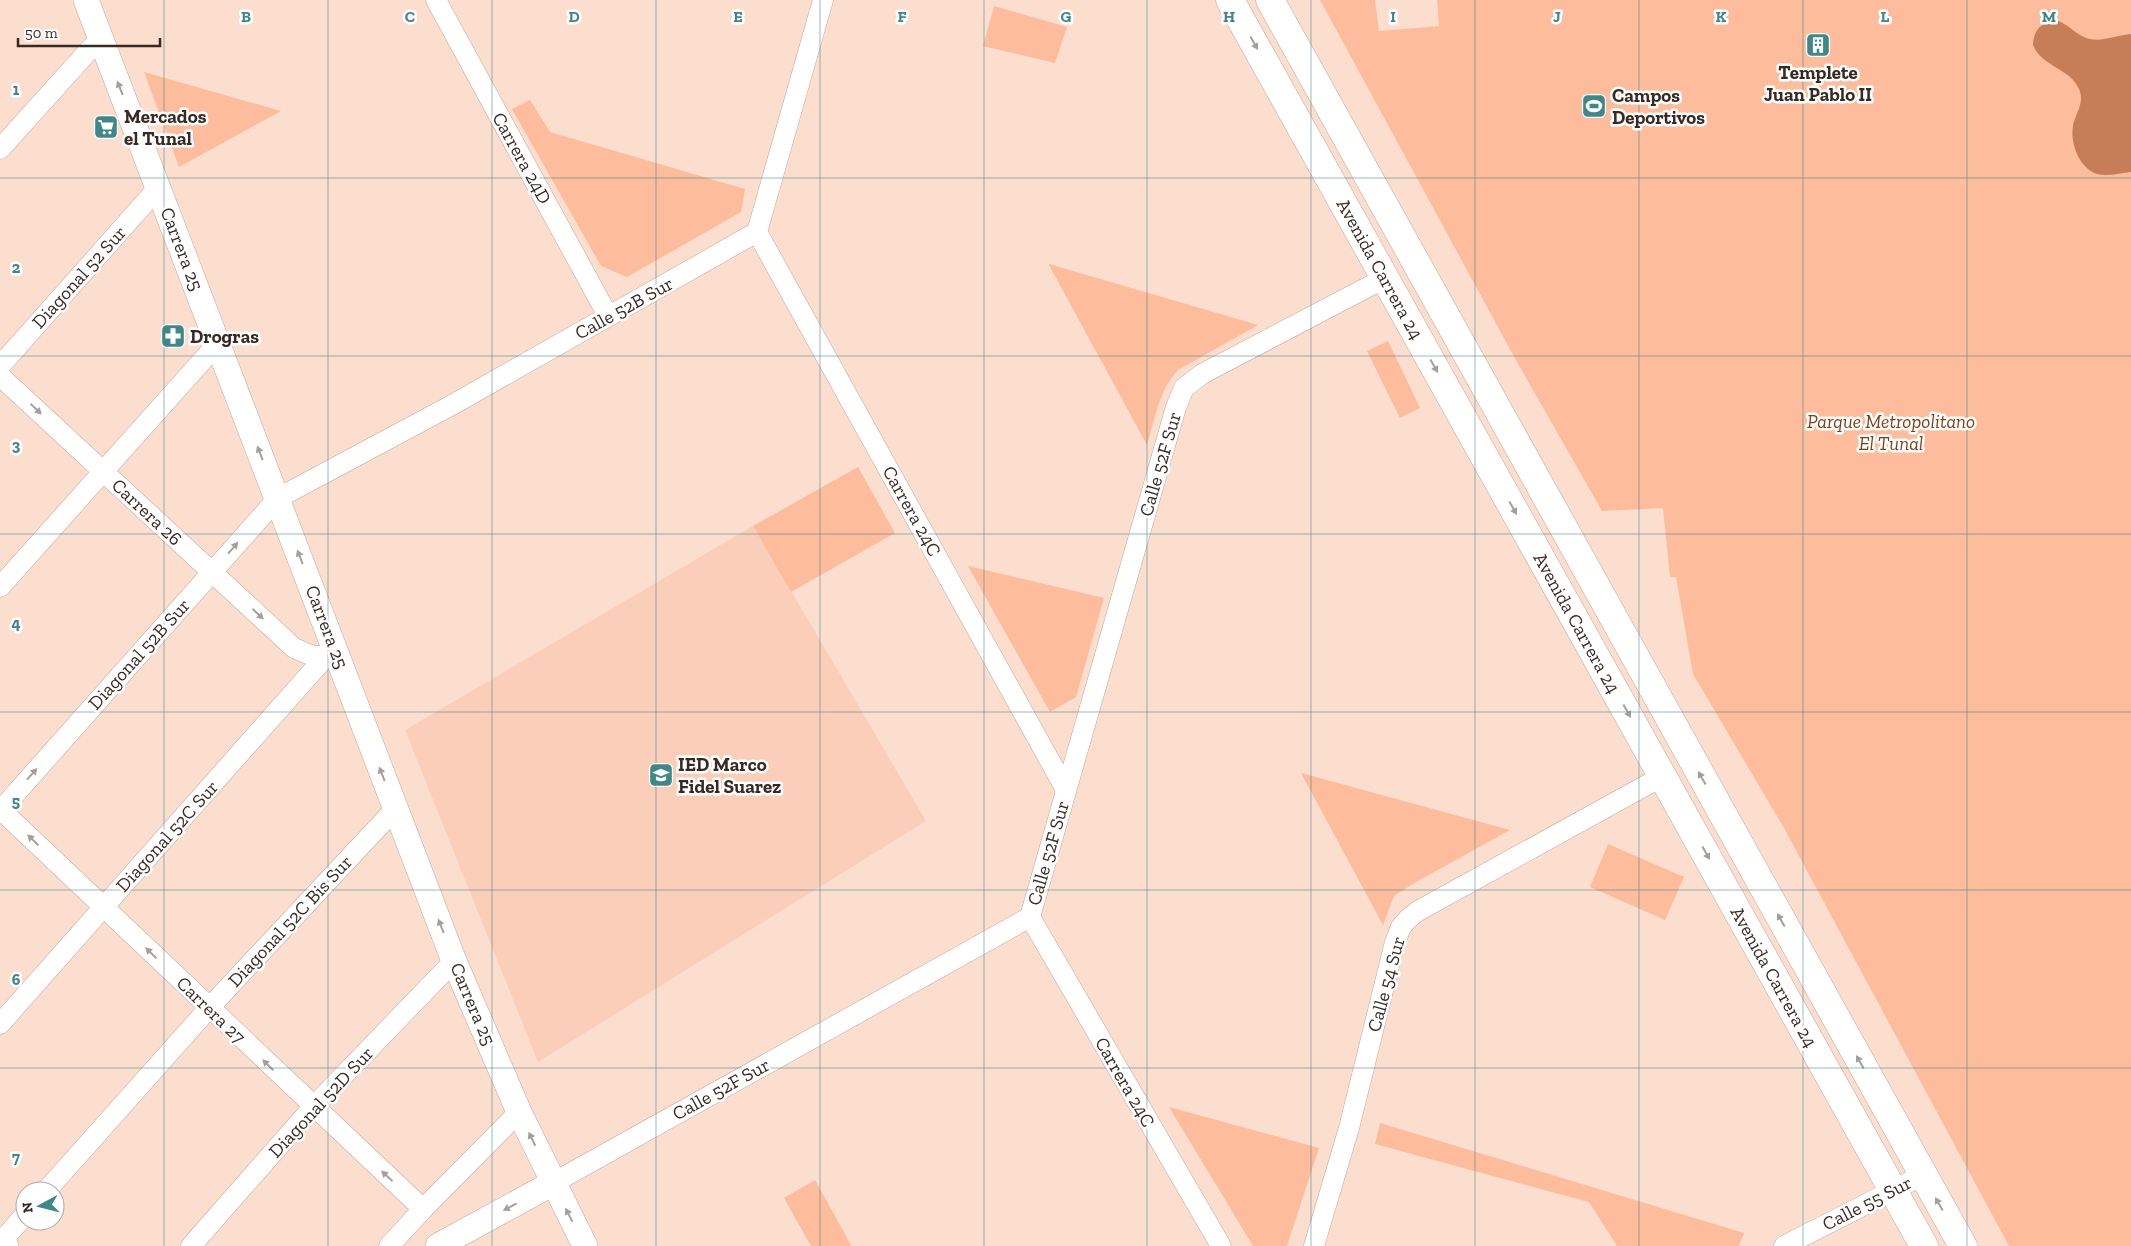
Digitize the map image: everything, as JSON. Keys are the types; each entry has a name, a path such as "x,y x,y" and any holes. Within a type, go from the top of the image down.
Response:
{"main road":[{"name":"Avenida Carrera 24","path":"1230,0 1924,1246"},
{"name":"Avenida Carrera 24","path":"1270,0 1963,1246"}],"street":[{"name":"Carrera 25","path":"86,0 278,498 330,652 396,808 454,961 519,1112 585,1246"},
{"name":"Carrera 24D","path":"436,0 608,316"},
{"path":"757,232 823,0"},
{"path":"0,149 101,37"},
{"name":"Diagonal 52 Sur","path":"0,366 158,188"},
{"name":"Calle 52B Sur","path":"278,498 452,405 757,232"},
{"name":"Carrera 24C","path":"757,232 1066,790"},
{"name":"Calle 52F Sur","path":"438,1246 1030,917 1176,406 1184,388 1202,374 1385,278"},
{"path":"0,587 218,343"},
{"name":"Carrera 26","path":"0,376 294,648 313,656 330,652"},
{"name":"Diagonal 52B Sur","path":"0,810 278,498"},
{"name":"Carrera 26","path":"294,648 304,668 306,680"},
{"name":"Diagonal 52C Sur","path":"0,1024 330,652"},
{"name":"Calle 54 Sur","path":"1314,1246 1349,1128 1386,977 1401,927 1418,912 1663,776"},
{"name":"Diagonal 52C Bis Sur","path":"55,1181 209,1008 396,808"},
{"name":"Carrera 27","path":"0,810 422,1209"},
{"name":"Carrera 24C","path":"1030,917 1221,1246"},
{"name":"Diagonal 52D Sur","path":"191,1246 313,1107 454,961"},
{"path":"389,1246 422,1209 519,1112"},
{"name":"Calle 55 Sur","path":"1784,1246 1923,1175"},
{"path":"2,1243 15,1227"}],"shaded area":[{"path":"2054,20 2089,39 2095,40 2131,34 2131,172 2110,175 2097,174 2085,166 2077,154 2072,133 2074,121 2081,103 2079,89 2069,76 2043,58 2033,45 2038,29"},
{"name":"IED Marco Fidel Suarez","path":"753,526 926,821 538,1062 405,730"}],"green space":[{"name":"Parque Metropolitano El Tunal","path":"1320,0 1375,0 1379,31 1439,26 1437,0 2131,0 2131,1246 2009,1246 1784,828 1693,674 1676,577 1670,577 1663,508 1602,511 1517,362"},
{"path":"994,6 1067,27 1055,63 983,46"},
{"path":"144,72 281,111 179,167"},
{"path":"530,100 550,132 745,189 741,212 627,277 601,266 512,109"},
{"path":"1049,265 1258,325 1178,370 1166,386 1155,415 1147,445"},
{"path":"1388,341 1420,408 1400,418 1367,351"},
{"path":"858,467 895,533 791,592 753,526"},
{"path":"968,566 1104,598 1076,697 1050,712"},
{"path":"1301,773 1510,830 1394,896 1383,925"},
{"path":"1608,844 1684,877 1665,920 1590,887"},
{"path":"1169,1107 1319,1148 1287,1246 1253,1246"},
{"path":"1380,1123 1744,1233 1739,1246 1617,1246 1589,1202 1375,1144"},
{"path":"815,1180 851,1245 811,1246 784,1198"}],"place":[{"name":"Templete Juan Pablo II","path":"1818,45"},
{"name":"Campos Deportivos","path":"1594,106"},
{"name":"Mercados el Tunal","path":"106,127"},
{"name":"Drogras","path":"173,336"},
{"name":"IED Marco Fidel Suarez","path":"661,775"}]}
